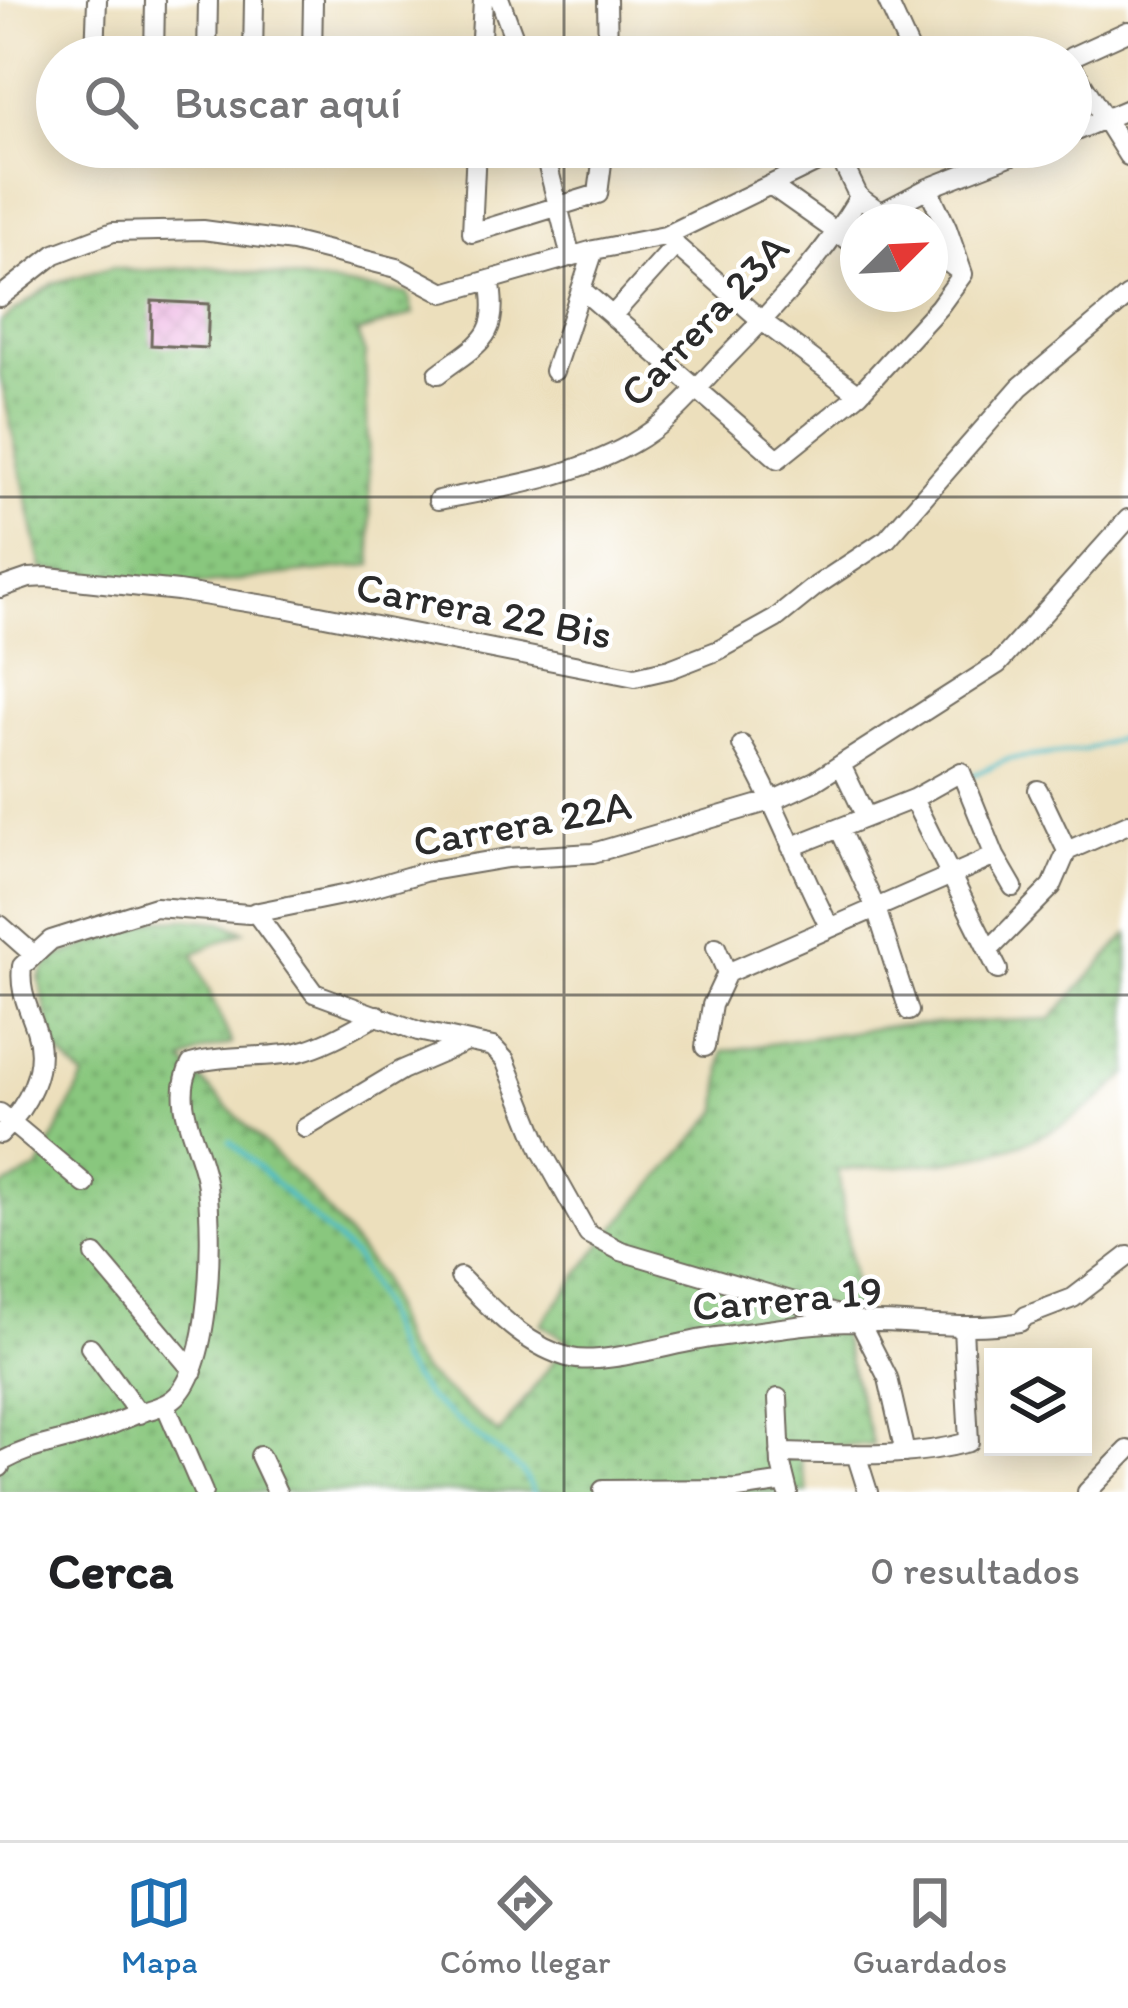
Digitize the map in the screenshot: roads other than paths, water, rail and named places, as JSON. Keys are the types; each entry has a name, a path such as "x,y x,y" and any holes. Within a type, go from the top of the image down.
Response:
{"street":[{"path":"96,36 97,0"},
{"path":"154,36 155,0"},
{"path":"207,36 208,0"},
{"path":"253,36 254,0"},
{"path":"313,36 314,0"},
{"path":"482,36 483,0"},
{"path":"500,0 513,36"},
{"path":"607,0 608,36"},
{"path":"887,0 903,36"},
{"path":"1092,50 1128,31"},
{"path":"1092,96 1128,155"},
{"path":"1092,125 1128,110"},
{"path":"475,168 472,233 598,194 601,168"},
{"path":"548,168 571,257"},
{"path":"0,296 56,254 113,232 203,230 293,242 397,268 444,293 594,250 670,240 803,168"},
{"path":"849,168 859,196 870,204"},
{"path":"906,204 928,188 979,168"},
{"path":"770,184 838,232"},
{"path":"928,188 963,274"},
{"name":"Carrera 23A","path":"438,500 594,462 674,416 838,232 859,196"},
{"path":"611,316 670,240"},
{"path":"670,240 762,321 859,394"},
{"path":"554,371 594,250"},
{"path":"948,263 963,274"},
{"path":"948,294 963,274"},
{"path":"438,374 489,330 495,310 490,280"},
{"path":"581,289 778,459 859,394 933,312"},
{"name":"Carrera 22 Bis","path":"0,588 28,578 48,578 263,604 635,676 670,669 719,650 775,619 887,539 1020,387 1128,296"},
{"name":"Carrera 22A","path":"34,955 51,940 154,907 255,912 352,893 424,872 507,858 593,853 774,800 841,765 998,664 1128,519"},
{"path":"742,745 774,800 829,926"},
{"path":"841,765 866,817"},
{"path":"791,847 913,799 961,772 995,856 1013,887"},
{"path":"1038,790 1067,851"},
{"path":"913,799 998,970"},
{"path":"990,949 1052,886 1067,851 1128,824"},
{"path":"839,827 876,908 908,1011"},
{"path":"705,1047 712,1005 727,973 995,856"},
{"path":"255,912 314,993 418,1031 494,1047 505,1060 541,1150 588,1234 620,1251 859,1321 888,1378 905,1454"},
{"path":"0,925 34,955 22,966 20,993 38,1034 38,1077 4,1123 85,1184"},
{"path":"716,947 727,973"},
{"path":"0,1466 30,1446 80,1436 165,1405 179,1395 193,1371 201,1343 209,1243 203,1163 183,1100 183,1078 191,1064 297,1052 378,1015"},
{"path":"305,1128 402,1070 466,1042"},
{"path":"95,1255 193,1371"},
{"name":"Carrera 19","path":"460,1277 506,1322 574,1359 593,1359 706,1338 859,1321 963,1328 1021,1322 1056,1307 1128,1256"},
{"path":"780,1453 905,1454 969,1442 963,1328"},
{"path":"90,1347 139,1414"},
{"path":"603,1490 786,1487 778,1398"},
{"path":"165,1405 203,1492"},
{"path":"1087,1492 1126,1450"},
{"path":"856,1454 868,1492"},
{"path":"260,1456 277,1492"}],"waterway":[{"path":"968,777 1009,759 1084,750 1128,735"},
{"path":"230,1141 355,1257 379,1304 398,1360 429,1399 522,1471 534,1492"}]}
